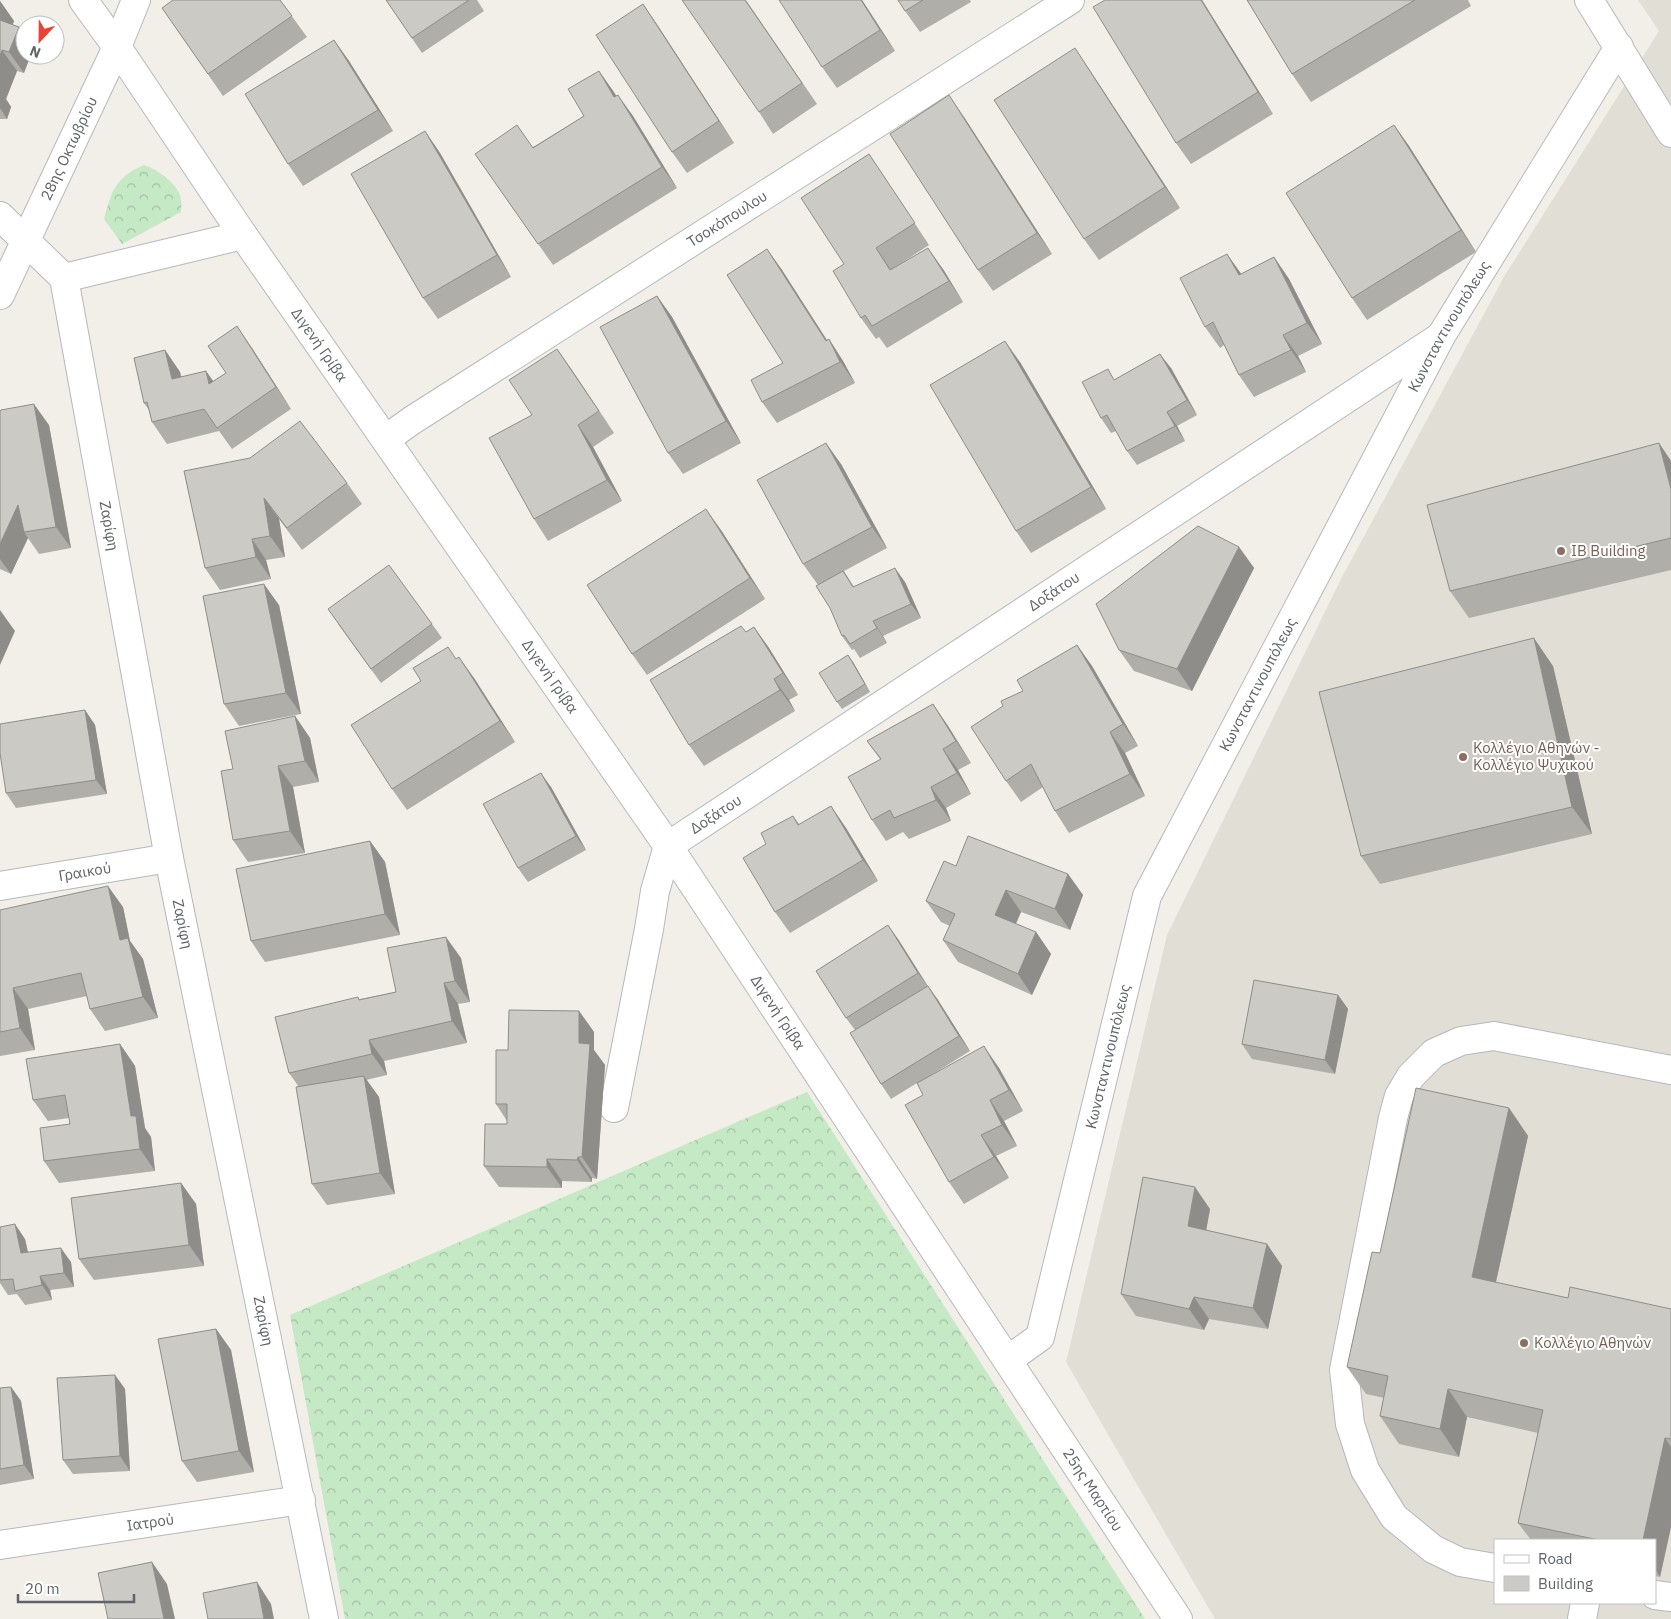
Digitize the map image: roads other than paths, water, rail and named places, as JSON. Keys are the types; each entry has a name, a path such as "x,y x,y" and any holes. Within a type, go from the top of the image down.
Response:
{"street":[{"name":"Διγενή Γρίβα","path":"83,0 668,846 1008,1360"},
{"name":"28ης Οκτωβρίου","path":"0,295 27,242 117,47 136,0"},
{"name":"Τσοκόπουλου","path":"386,439 411,421 1070,0"},
{"path":"1589,0 1671,133"},
{"name":"Κωνσταντινουπόλεως","path":"1008,1360 1040,1337 1146,896 1441,336 1619,47"},
{"path":"0,216 64,278 244,234"},
{"name":"Ζαρίφη","path":"64,278 169,858 324,1619"},
{"name":"Δοξάτου","path":"668,846 1441,336"},
{"path":"614,1108 655,891 668,846"},
{"name":"Γραικού","path":"0,886 169,858"},
{"path":"1494,1568 1460,1562 1433,1549 1394,1517 1365,1470 1350,1424 1344,1370 1393,1118 1399,1096 1411,1076 1434,1053 1461,1041 1494,1036 1671,1070"},
{"name":"25ης Μαρτίου","path":"1008,1360 1178,1619"},
{"name":"Ιατρού","path":"0,1546 301,1500"},
{"path":"1656,1595 1671,1597"},
{"path":"1582,1619 1585,1604"}],"place":[{"name":"IB Building","path":"1561,551"},
{"name":"Κολλέγιο Αθηνών - Κολλέγιο Ψυχικού","path":"1463,757"},
{"name":"Κολλέγιο Αθηνών","path":"1524,1343"}]}
